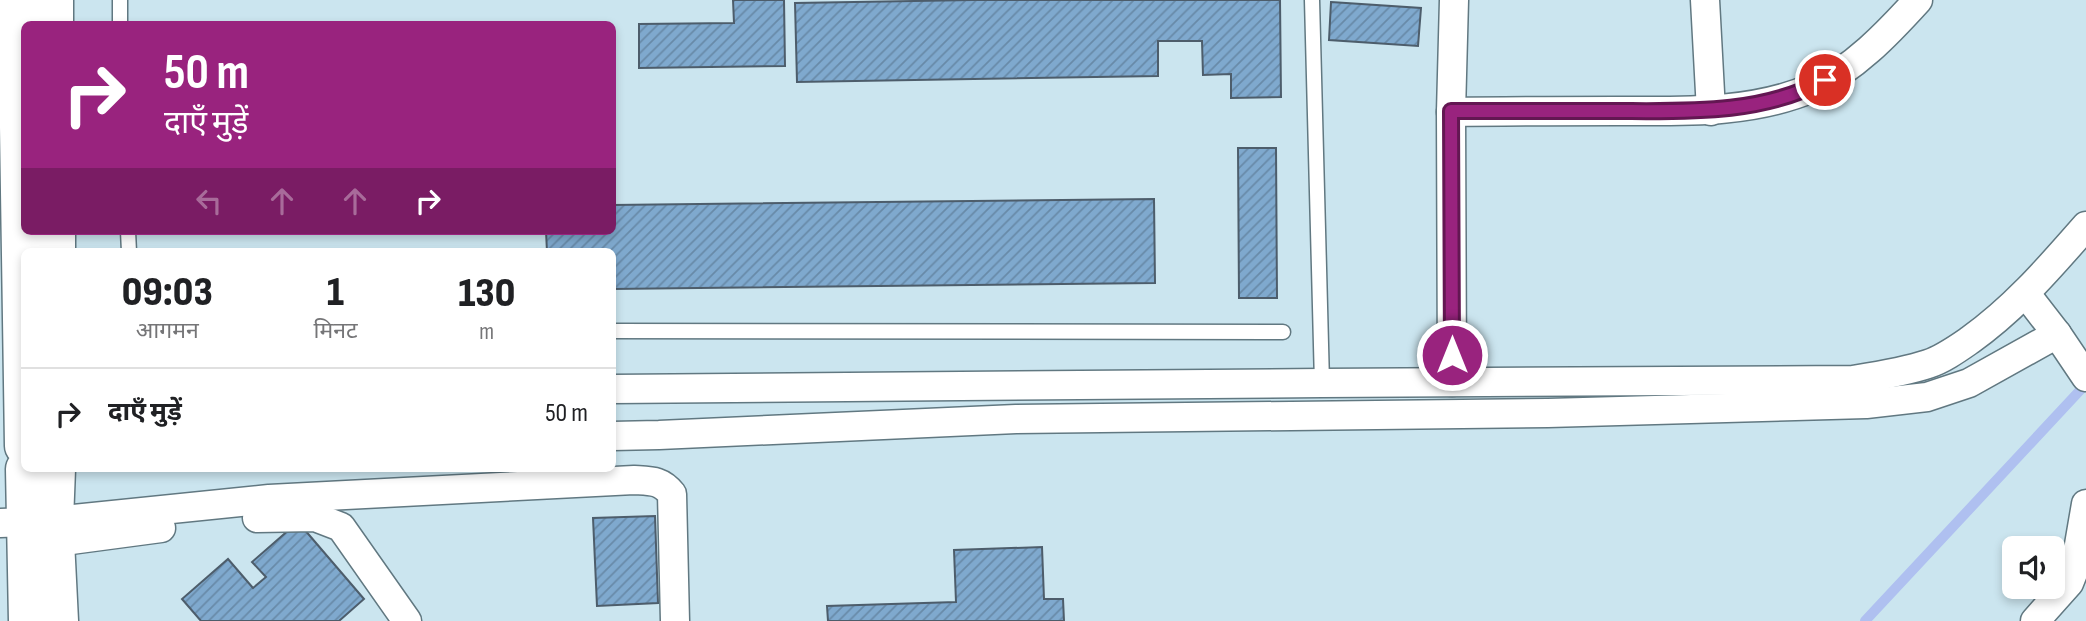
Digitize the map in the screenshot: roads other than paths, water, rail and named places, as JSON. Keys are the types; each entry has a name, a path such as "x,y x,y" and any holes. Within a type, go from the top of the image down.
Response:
{"street":[{"path":"18,0 21,197"},
{"path":"54,0 54,21"},
{"path":"1452,382 1451,111 1454,0"},
{"path":"1705,0 1712,111"},
{"path":"1451,111 1712,111 1771,100 1811,88 1838,73 1886,34 1918,0"},
{"path":"616,389 1865,379 1929,364 1953,352 1982,332 2026,294 2086,226"},
{"path":"2026,294 2082,371"},
{"path":"616,436 1016,419 1548,413 1866,404 1927,397 1969,383 2057,334"},
{"path":"25,472 34,527 59,621"},
{"path":"28,621 34,527 55,472"},
{"path":"34,527 269,499 657,481 671,494 675,621"},
{"path":"2035,621 2069,583 2075,568 2086,504"},
{"path":"34,527 315,517 341,527 407,621"}],"lane":[{"path":"120,0 120,21"},
{"path":"1311,0 1322,383"},
{"path":"616,331 1283,332"}],"waterway":[{"path":"1865,621 2086,384"}]}
